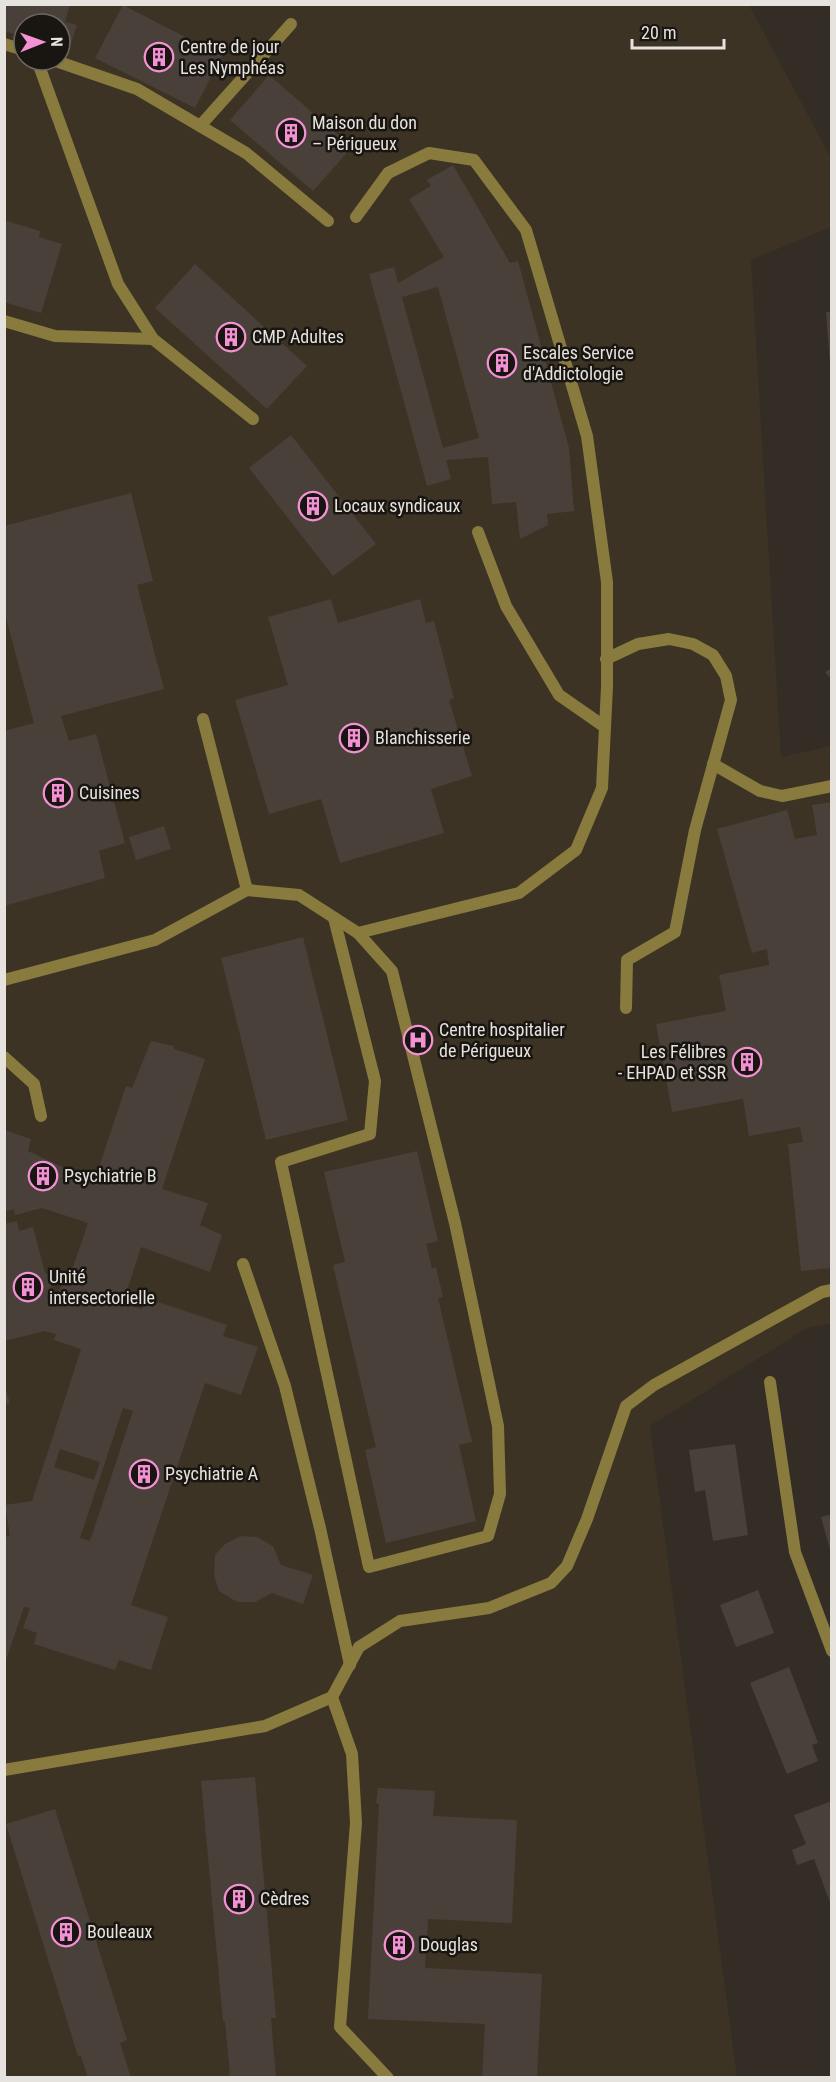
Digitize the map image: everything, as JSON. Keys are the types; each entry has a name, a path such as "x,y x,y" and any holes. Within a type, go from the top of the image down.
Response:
{"street":[{"path":"201,126 291,24"},
{"path":"72,67 137,89 201,126 246,153 328,220"},
{"path":"41,72 118,284 153,339 253,419"},
{"path":"356,217 388,173 429,153 474,160 526,230 587,436 607,582 602,788 576,849 519,893 358,933"},
{"path":"4,321 55,336 153,339"},
{"path":"478,532 506,606 559,695 605,727"},
{"path":"606,659 638,644 669,639 693,644 713,655 726,676 731,700 695,830 675,932 627,960 626,1008"},
{"path":"203,719 247,890"},
{"path":"713,764 760,791 782,796 831,786"},
{"path":"4,980 155,940 247,890 299,895 358,933 392,971 455,1223 498,1426 500,1494 488,1536 369,1567 281,1162 370,1134 375,1081 334,918"},
{"path":"4,1057 34,1084 41,1116"},
{"path":"243,1264 285,1386 320,1528 350,1665"},
{"path":"4,1770 265,1726 332,1697 359,1647 400,1621 489,1608 551,1583 567,1566 587,1519 626,1406 662,1380 822,1292 831,1290"},
{"path":"770,1382 795,1552 831,1651"},
{"path":"332,1697 352,1754 356,1823 340,2027 388,2078"}],"shaded area":[{"name":"Centre hospitalier de Périgueux","path":"5,5 749,5 831,158 831,227 751,260 781,757 831,746 831,1323 807,1328 650,1426 737,2077 5,2078"}],"building":[{"path":"4,4 70,4 68,12 12,12 12,33 4,31"},
{"name":"Centre de jour Les Nymphéas","path":"123,5 222,56 195,108 95,58"},
{"path":"72,24 77,25 72,40"},
{"name":"Maison du don – Périgueux","path":"269,75 352,147 313,191 230,120"},
{"name":"Escales Service d'Addictologie","path":"453,165 510,263 518,261 569,448 574,511 547,514 548,525 520,539 516,502 492,504 488,457 446,460 451,479 427,486 369,274 394,267 398,283 444,257 409,199 431,186 427,180","holes":["438,287 479,438 443,448 402,297"]},
{"path":"4,220 40,231 39,237 62,244 41,313 4,302"},
{"name":"CMP Adultes","path":"195,264 307,366 267,409 155,308"},
{"path":"826,312 832,312 832,362 830,363"},
{"name":"Locaux syndicaux","path":"291,435 376,544 333,576 249,468"},
{"path":"131,493 153,581 137,585 164,689 61,716 69,741 96,734 125,843 99,851 105,878 4,906 4,731 34,723 4,610 4,526"},
{"name":"Blanchisserie","path":"331,599 338,623 420,599 426,623 434,621 454,698 449,700 472,776 431,789 444,833 340,863 321,799 269,814 235,700 288,685 268,617"},
{"path":"832,668 832,680 825,672"},
{"name":"Les Félibres - EHPAD et SSR","path":"832,802 832,1268 801,1271 788,1144 803,1142 800,1127 749,1136 743,1099 672,1112 656,1024 726,1011 719,975 769,965 767,949 752,953 717,829 787,810 795,839 817,835 812,805"},
{"path":"164,826 171,849 136,860 129,837"},
{"path":"303,937 348,1120 266,1140 221,958"},
{"name":"Psychiatrie A","path":"151,1041 174,1046 174,1049 205,1059 162,1189 208,1203 200,1225 222,1235 210,1272 141,1247 125,1297 130,1299 128,1305 142,1309 146,1298 227,1325 223,1336 258,1347 241,1395 205,1383 131,1605 168,1617 151,1670 119,1660 115,1670 34,1644 37,1633 23,1628 30,1608 24,1607 4,1666 4,1537 10,1536 5,1505 32,1501 81,1349 54,1340 56,1334 45,1331 4,1341 4,1224 17,1221 19,1231 33,1227 45,1273 55,1276 47,1298 56,1301 65,1274 70,1276 88,1223 42,1208 15,1215 14,1209 4,1212 4,1130 31,1139 28,1151 97,1183 104,1168 99,1167 126,1086 132,1088","holes":["123,1408 133,1411 90,1541 80,1538","60,1449 100,1462 94,1480 54,1467"]},
{"path":"417,1151 438,1241 426,1244 432,1268 436,1267 443,1297 438,1298 472,1442 459,1445 476,1521 386,1543 365,1450 376,1447 333,1265 345,1262 324,1172"},
{"path":"4,1384 10,1403 4,1404"},
{"path":"735,1444 748,1535 713,1541 705,1490 695,1492 689,1450"},
{"path":"832,1514 832,1553 831,1553 821,1517"},
{"path":"241,1536 257,1537 273,1546 281,1565 313,1575 303,1604 272,1593 255,1602 237,1602 219,1591 214,1575 215,1555 225,1544"},
{"path":"758,1590 774,1633 736,1647 720,1605"},
{"path":"789,1667 818,1743 812,1745 818,1761 787,1774 750,1683"},
{"name":"Cèdres","path":"255,1777 276,2018 271,2018 276,2078 228,2078 230,2074 201,1781"},
{"name":"Douglas","path":"378,1788 435,1791 433,1816 517,1820 512,1923 428,1919 425,1968 542,1974 537,2078 482,2078 485,2024 368,2019"},
{"path":"832,1801 831,1905 814,1859 797,1865 792,1850 806,1844 794,1815"},
{"name":"Bouleaux","path":"55,1809 127,2040 120,2043 131,2078 88,2078 81,2056 78,2056 6,1824"}],"place":[{"name":"Centre de jour Les Nymphéas","path":"159,57"},
{"name":"Maison du don – Périgueux","path":"291,133"},
{"name":"CMP Adultes","path":"231,337"},
{"name":"Escales Service d'Addictologie","path":"502,363"},
{"name":"Locaux syndicaux","path":"313,506"},
{"name":"Blanchisserie","path":"354,738"},
{"name":"Cuisines","path":"58,793"},
{"name":"Centre hospitalier de Périgueux","path":"418,1040"},
{"name":"Les Félibres - EHPAD et SSR","path":"747,1062"},
{"name":"Psychiatrie B","path":"43,1176"},
{"name":"Unité intersectorielle","path":"28,1287"},
{"name":"Psychiatrie A","path":"144,1474"},
{"name":"Cèdres","path":"239,1899"},
{"name":"Bouleaux","path":"66,1932"},
{"name":"Douglas","path":"399,1945"}]}
